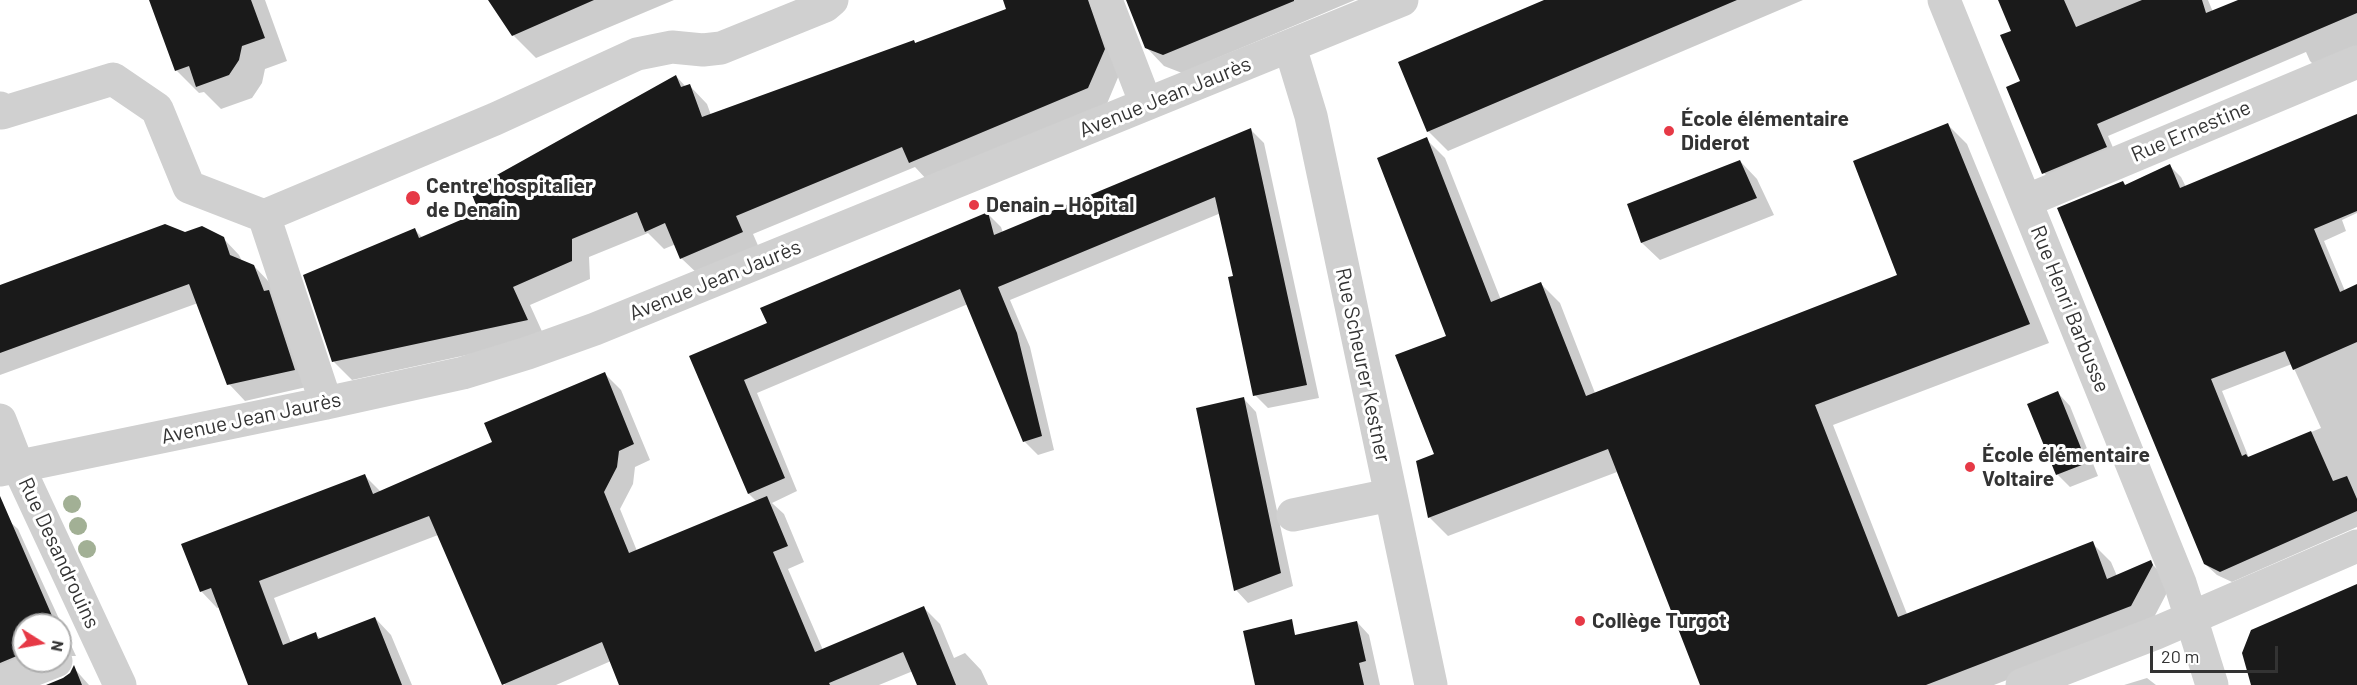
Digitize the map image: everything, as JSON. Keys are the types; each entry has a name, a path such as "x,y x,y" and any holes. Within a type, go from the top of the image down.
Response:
{"street":[{"path":"0,108 2,113 112,79 157,109 189,187 264,216 485,123 637,54 672,47 703,50 721,48 825,6 832,0"},
{"path":"1107,0 1146,104"},
{"name":"Avenue Jean Jaurès","path":"9,468 326,404 463,373 556,344 1402,0"},
{"name":"Rue Henri Barbusse","path":"1944,0 2180,583 2212,685"},
{"name":"Rue Scheurer Kestner","path":"1290,47 1311,116 1431,685"},
{"name":"Rue Ernestine","path":"2026,201 2357,62"},
{"path":"264,216 326,404"},
{"name":"Rue Desandrouins","path":"0,420 9,468 102,644 120,685"},
{"path":"1293,515 1390,495"},
{"path":"2026,684 2192,618 2357,546"},
{"path":"72,655 102,644"},
{"path":"0,682 24,673"}],"building":[{"path":"149,0 251,0 265,38 242,46 239,60 229,75 196,87 189,66 175,71"},
{"path":"488,0 594,0 512,36"},
{"path":"1003,0 1088,0 1105,49 1088,88 909,163 902,147 736,216 743,232 680,259 665,223 645,232 637,212 572,239 572,261 513,287 528,320 332,362 303,275 415,228 419,238 479,212 470,190 676,75 681,87 690,84 702,117 1006,9"},
{"path":"1126,0 1294,1 1163,55 1145,48"},
{"path":"1544,0 1737,0 1427,132 1398,62"},
{"path":"1998,0 2064,0 2076,27 2142,0 2202,0 2206,13 2238,0 2357,0 2357,13 2097,124 2107,147 2042,174 2006,87 2020,81 2000,35 2011,31"},
{"path":"2357,114 2357,211 2314,229 2340,292 2357,284 2357,342 2293,370 2285,351 2211,379 2242,456 2246,454 2248,457 2311,431 2333,481 2347,476 2357,499 2357,511 2220,572 2204,564 2057,208 2123,181 2125,185 2170,164 2180,188"},
{"path":"1948,123 2030,324 1815,405 1898,617 2093,541 2107,579 2151,560 2153,565 2131,606 1926,685 1700,685 1608,449 1428,518 1416,461 1434,454 1395,355 1446,336 1377,158 1427,137 1491,302 1541,282 1586,396 1897,275 1853,161"},
{"path":"1251,128 1307,385 1253,396 1228,277 1233,276 1215,197 998,287 1017,333 1042,436 1023,442 960,289 744,380 785,478 748,494 689,356 767,323 760,308 988,212 994,235"},
{"path":"1740,160 1757,198 1641,243 1627,204"},
{"path":"165,224 185,232 202,226 224,237 230,255 254,265 264,291 269,290 295,370 227,385 189,284 0,353 0,285"},
{"path":"605,372 634,444 619,451 617,467 604,492 629,553 767,496 788,546 773,552 815,652 924,606 956,685 917,685 903,652 829,683 830,685 619,685 602,642 502,685 429,516 259,581 283,645 316,632 318,639 375,617 402,685 248,685 211,588 200,592 181,544 365,474 373,494 492,442 484,423"},
{"path":"2058,391 2087,463 2056,475 2027,404"},
{"path":"1244,397 1281,573 1234,591 1196,408"},
{"path":"0,496 51,613 12,613 12,658 0,663"},
{"path":"2357,584 2357,685 2251,685 2242,653 2251,630"},
{"path":"1292,619 1295,635 1357,621 1366,661 1359,663 1364,685 1255,685 1243,631"},
{"path":"74,665 82,685 46,685 72,673"}],"place":[{"name":"École élémentaire Diderot","path":"1669,131"},
{"name":"Centre hospitalier de Denain","path":"413,198"},
{"name":"Denain – Hôpital","path":"974,205"},
{"name":"École élémentaire Voltaire","path":"1970,467"},
{"name":"Collège Turgot","path":"1580,621"}]}
